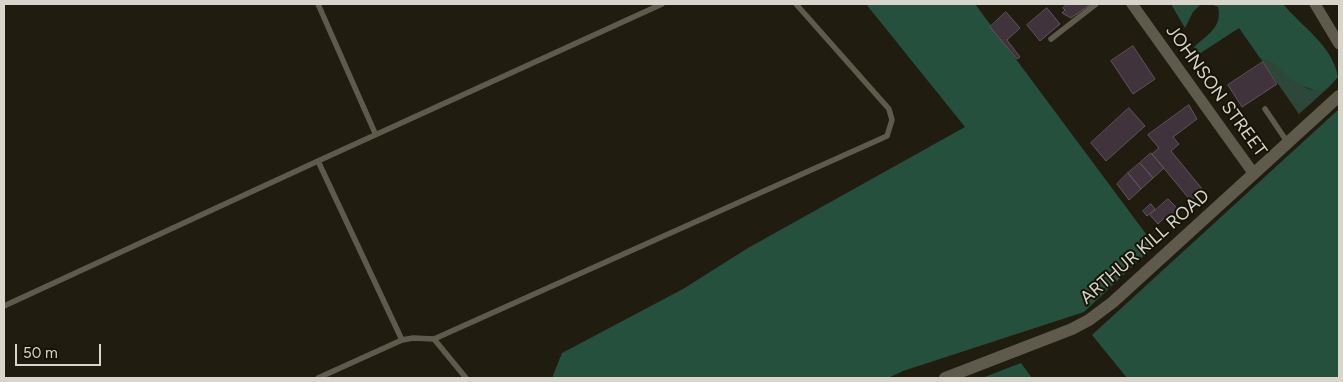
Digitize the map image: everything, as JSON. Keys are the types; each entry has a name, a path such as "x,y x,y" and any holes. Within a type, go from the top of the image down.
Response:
{"street":[{"name":"JOHNSON STREET","path":"1132,4 1254,174"},
{"path":"1315,4 1339,44"},
{"name":"ARTHUR KILL ROAD","path":"945,378 1072,329 1089,320 1113,302 1339,96"}],"lane":[{"path":"318,4 375,133"},
{"path":"4,306 375,133 662,4"},
{"path":"318,378 402,340 413,338 434,340 887,136 892,120 889,109 796,4"},
{"path":"1051,39 1096,4"},
{"path":"1265,109 1288,143"},
{"path":"318,161 402,340"},
{"path":"434,340 466,378"}],"green space":[{"path":"866,4 975,4 1152,242 1151,249 1084,312 903,371 888,378 552,378 562,353 683,289 748,248 965,127"},
{"path":"1171,4 1201,4 1193,12 1185,28"},
{"path":"1211,4 1283,4 1323,46 1335,66 1338,77 1328,88 1319,92 1297,84 1275,64 1260,58 1239,28 1199,54 1194,47 1213,30 1218,20 1218,7"},
{"path":"1260,58 1276,64 1305,88 1320,90 1328,88 1299,114"},
{"path":"1339,109 1339,378 1127,378 1092,335"},
{"path":"1021,363 1032,378 982,378"}],"building":[{"path":"1068,4 1091,4 1071,18 1062,13 1065,10 1063,8"},
{"path":"1047,8 1060,24 1040,41 1027,25"},
{"path":"1006,12 1020,28 1007,40 1020,57 1017,59 990,27"},
{"path":"1133,46 1155,79 1133,94 1111,61"},
{"path":"1263,62 1277,84 1242,107 1228,85"},
{"path":"1189,105 1197,119 1173,137 1179,144 1171,151 1203,190 1191,201 1152,154 1159,148 1148,135"},
{"path":"1129,108 1145,126 1106,161 1091,143"},
{"path":"1151,153 1164,168 1153,178 1140,163"},
{"path":"1140,163 1153,178 1141,189 1128,173"},
{"path":"1128,173 1141,189 1129,200 1117,184"},
{"path":"1168,199 1179,210 1166,221 1164,218 1158,224 1150,215"},
{"path":"1151,204 1155,209 1147,216 1143,211"}]}
